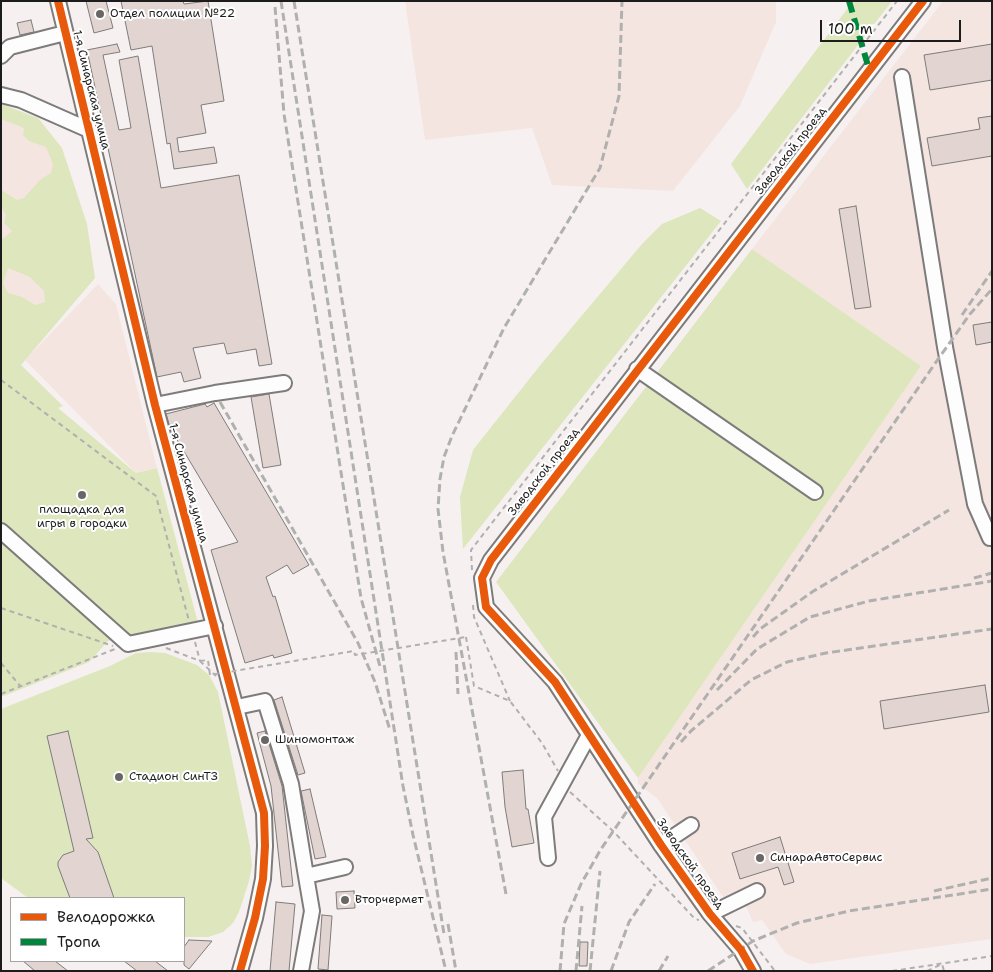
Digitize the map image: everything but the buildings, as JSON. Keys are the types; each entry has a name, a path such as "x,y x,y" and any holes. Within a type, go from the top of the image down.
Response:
{"street":[{"name":"1-я Синарская улица","path":"58,1 155,405 264,813 265,846 260,894 240,971"},
{"name":"Заводской проезд","path":"753,971 741,950 714,918 661,845 555,682 486,607 482,578 490,560 923,1"},
{"path":"1,56 10,47 65,32"},
{"path":"902,77 947,358 976,504 990,538 992,538"},
{"path":"1,95 21,100 89,130"},
{"path":"638,369 815,492"},
{"path":"155,405 215,393 284,383"},
{"path":"1,531 128,644 215,626"},
{"path":"237,708 265,701 291,784 312,911 301,971"},
{"path":"548,858 544,817 589,735"},
{"path":"661,845 691,825"},
{"path":"306,876 345,867"},
{"path":"714,918 757,891"}],"path":[{"path":"1,380 156,496 190,624"},
{"path":"1,608 118,648 1,694"},
{"path":"193,634 200,661"},
{"path":"200,661 208,660 210,674 354,651 354,656 466,637 474,686 510,701 542,743 570,793 613,831 696,920 714,918 742,928 775,971"},
{"path":"165,648 200,661 220,680"},
{"path":"1,663 21,687"},
{"path":"892,971 992,956"},
{"path":"927,971 942,964"},
{"path":"942,964 944,971"}],"shaded area":[{"path":"405,1 776,1 776,22 740,106 673,191 552,185 532,128 425,140"},
{"path":"943,1 992,1 992,939 810,964 786,954 762,920 753,922 744,902 723,897 657,798 638,784 638,778 921,366 752,249"},
{"path":"1,104 37,121 54,141 86,267 1,353"},
{"path":"98,284 116,304 157,468 136,473 25,360"}],"green space":[{"path":"853,1 892,1 747,189 731,164"},
{"path":"1,104 38,118 62,148 87,224 95,278 21,365 63,406 58,408 136,473 157,468 198,623 108,641 89,662 1,697 1,237 4,238 12,231 4,223 6,215 1,206 1,190 17,200 24,198 40,180 51,173 53,164 46,147 29,141 23,135 24,128 1,119","holes":["8,268 30,277 44,291 45,302 35,305 22,297 8,293 3,283"]},
{"path":"700,208 721,221 463,549 460,497 473,450 542,363 642,244 662,224"},
{"path":"752,249 921,366 638,778 496,582"},
{"name":"Стадион СинТЗ","path":"136,653 165,653 197,665 209,675 218,692 250,846 252,866 239,912 233,923 223,932 208,937 185,937 185,897 27,897 1,878 1,709 110,666"}],"railway":[{"path":"281,1 403,786 446,971"},
{"path":"294,1 444,934"},
{"path":"506,894 443,552 438,509 440,479 444,457 452,436 504,328 600,168 619,96 622,1"},
{"path":"275,7 284,114 361,598 381,670"},
{"path":"962,315 992,271"},
{"path":"560,971 564,924 581,884 601,849 934,365 970,314 992,289"},
{"path":"220,402 358,643 375,682 390,730"},
{"path":"753,637 760,629 812,592 949,510"},
{"path":"974,578 992,573"},
{"path":"717,690 757,649 810,617 869,601 992,581"},
{"path":"681,742 691,731 751,680 787,662 826,653 992,629"},
{"path":"456,652 458,694"},
{"path":"590,971 600,871"},
{"path":"934,891 992,878"},
{"path":"611,971 629,922 655,884"},
{"path":"708,971 753,941 797,923 849,911 992,889"},
{"path":"576,971 582,906"},
{"path":"448,924 456,971"},
{"path":"659,971 668,956"}],"marked path":[{"path":"849,1 869,69"}],"cycle path":[{"path":"58,1 155,405 264,813 263,879 255,918 240,971"},
{"path":"753,971 741,950 710,914 661,845 555,682 486,607 482,578 491,560 923,1"}],"place":[{"name":"Отдел полиции №22","path":"100,14"},
{"name":"площадка для игры в городки","path":"82,495"},
{"name":"Шиномонтаж","path":"265,740"},
{"name":"Стадион СинТЗ","path":"119,777"},
{"name":"СинараАвтоСервис","path":"760,858"},
{"name":"Вторчермет","path":"345,900"}]}
